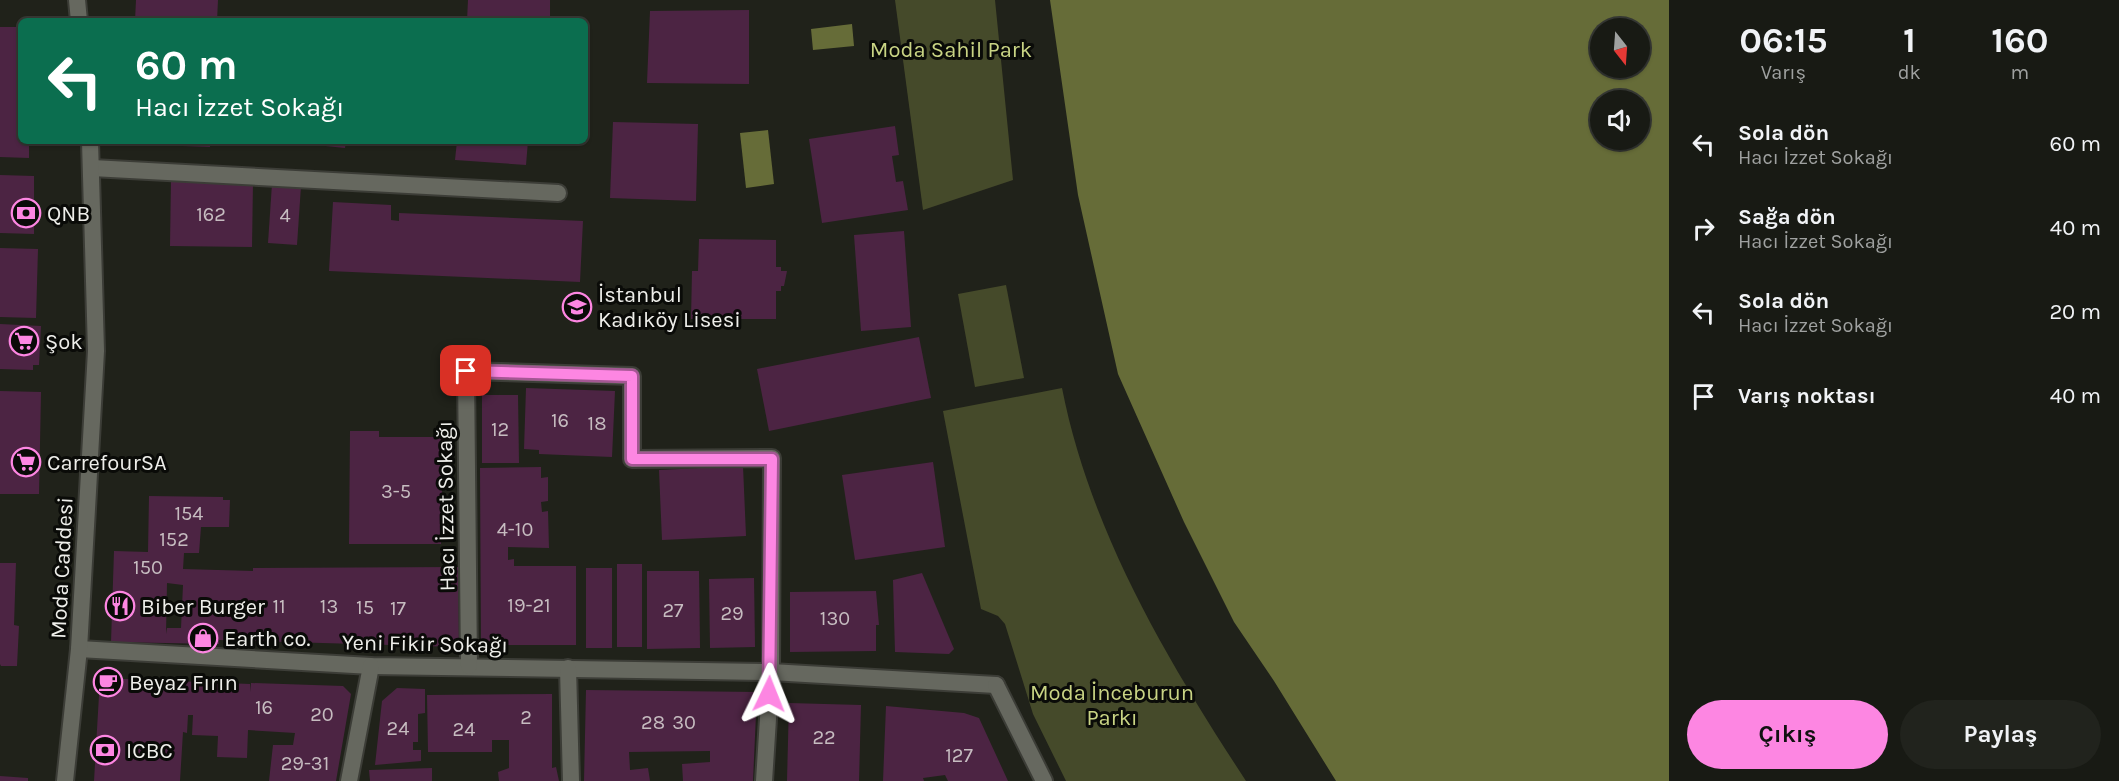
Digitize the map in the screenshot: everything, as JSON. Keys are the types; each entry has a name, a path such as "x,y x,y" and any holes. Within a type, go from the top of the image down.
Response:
{"street":[{"path":"77,0 79,18"},
{"name":"Moda Caddesi","path":"64,781 79,648 96,351 90,144"},
{"path":"92,168 558,193"},
{"name":"Hacı İzzet Sokağı","path":"469,666 466,371 632,376 632,459 772,459 771,672"},
{"name":"Yeni Fikir Sokağı","path":"79,648 371,666 771,672 996,685 1044,781"},
{"path":"349,781 371,666"},
{"path":"568,668 571,781"},
{"path":"764,781 771,672"}],"green space":[{"name":"Moda Sahil Park","path":"895,0 995,0 1013,180 923,210"},
{"path":"1006,285 1024,378 975,387 958,294"},
{"name":"Moda İnceburun Parkı","path":"1062,388 1091,493 1135,593 1188,689 1246,781 1066,781 1033,714 1005,624 998,616 981,609 943,411"}],"shaded area":[{"path":"1050,0 1669,0 1669,781 1336,781 1274,681 1234,622 1184,522 1118,374 1078,195"},
{"path":"852,24 854,46 813,50 811,29"},
{"path":"768,130 774,184 746,188 740,133"}],"building":[{"path":"136,0 218,0 217,18 135,18"},
{"path":"468,0 550,0 550,18 467,18"},
{"path":"749,10 749,84 647,83 650,11"},
{"path":"0,27 18,27 18,144 29,144 29,158 0,157"},
{"path":"613,122 698,124 696,201 610,198"},
{"path":"895,126 899,155 892,156 896,182 903,181 908,210 822,223 809,139"},
{"path":"126,144 210,144 210,147"},
{"path":"306,144 346,144 345,148"},
{"path":"457,144 528,144 526,165 455,160"},
{"path":"0,175 34,176 34,234 0,233"},
{"path":"171,180 253,181 252,247 170,246"},
{"path":"272,184 301,186 297,245 268,243"},
{"path":"333,202 391,205 391,220 399,221 399,213 583,221 580,282 329,271"},
{"path":"904,231 911,327 861,331 854,235"},
{"path":"699,239 776,240 776,267 781,267 781,271 787,271 784,286 781,286 781,291 776,291 776,319 691,319 692,271 698,271"},
{"path":"0,248 38,249 36,318 0,317"},
{"path":"0,324 41,326 39,365 33,365 33,370 0,369"},
{"path":"919,337 931,398 769,431 757,369"},
{"path":"526,388 615,391 612,457 539,454 539,450 524,449"},
{"path":"0,391 41,392 39,494 0,494"},
{"path":"482,395 518,395 519,463 482,463"},
{"path":"350,431 379,431 379,437 443,437 441,544 349,544"},
{"path":"933,462 945,547 855,560 842,475"},
{"path":"743,466 746,536 662,540 659,470"},
{"path":"541,467 541,478 548,477 548,501 541,502 542,512 548,511 549,548 508,547 508,560 514,559 514,566 576,566 576,645 481,645 480,468"},
{"path":"149,496 223,497 223,500 230,500 229,527 201,527 199,553 184,553 183,569 253,571 253,568 458,567 459,647 219,640 219,644 111,642 114,551 148,552","holes":["167,583 183,585 181,628 167,628 166,634"]},
{"path":"0,563 16,563 14,625 19,626 17,666 1,666 0,664"},
{"path":"617,564 642,564 642,647 617,647"},
{"path":"586,568 612,568 612,648 586,648"},
{"path":"647,571 699,571 700,648 647,649"},
{"path":"922,573 954,649 949,654 895,652 893,580"},
{"path":"754,578 755,647 710,648 709,579"},
{"path":"876,591 879,625 876,625 876,651 790,652 790,592"},
{"path":"100,678 250,684 250,692 251,683 343,686 351,694 336,781 269,781 273,745 293,745 295,733 248,730 247,758 217,757 218,736 192,735 193,715 188,715 187,733 183,732 180,781 94,781"},
{"path":"397,688 425,689 425,713 418,714 418,742 413,742 413,750 421,750 421,761 375,765 382,701"},
{"path":"586,690 757,692 753,781 683,781 682,764 710,762 710,751 629,752 630,770 648,768 650,781 584,781"},
{"path":"552,694 552,768 556,767 559,781 499,781 498,772 509,768 509,740 492,740 492,752 428,752 427,695"},
{"path":"789,703 861,705 859,781 787,781"},
{"path":"886,706 964,713 979,718 1008,781 948,781 945,775 923,778 924,781 883,781"},
{"path":"432,768 432,781 370,781 369,770"},
{"path":"0,776 28,778 28,781 0,781"}],"place":[{"name":"QNB","path":"26,213"},
{"name":"İstanbul Kadıköy Lisesi","path":"577,307"},
{"name":"Şok","path":"24,341"},
{"name":"CarrefourSA","path":"26,462"},
{"name":"Biber Burger","path":"120,606"},
{"name":"Earth co.","path":"203,638"},
{"name":"Beyaz Fırın","path":"108,682"},
{"name":"ICBC","path":"105,750"}],"route":[{"path":"466,371 632,376 632,459 772,459 769,694"}]}
